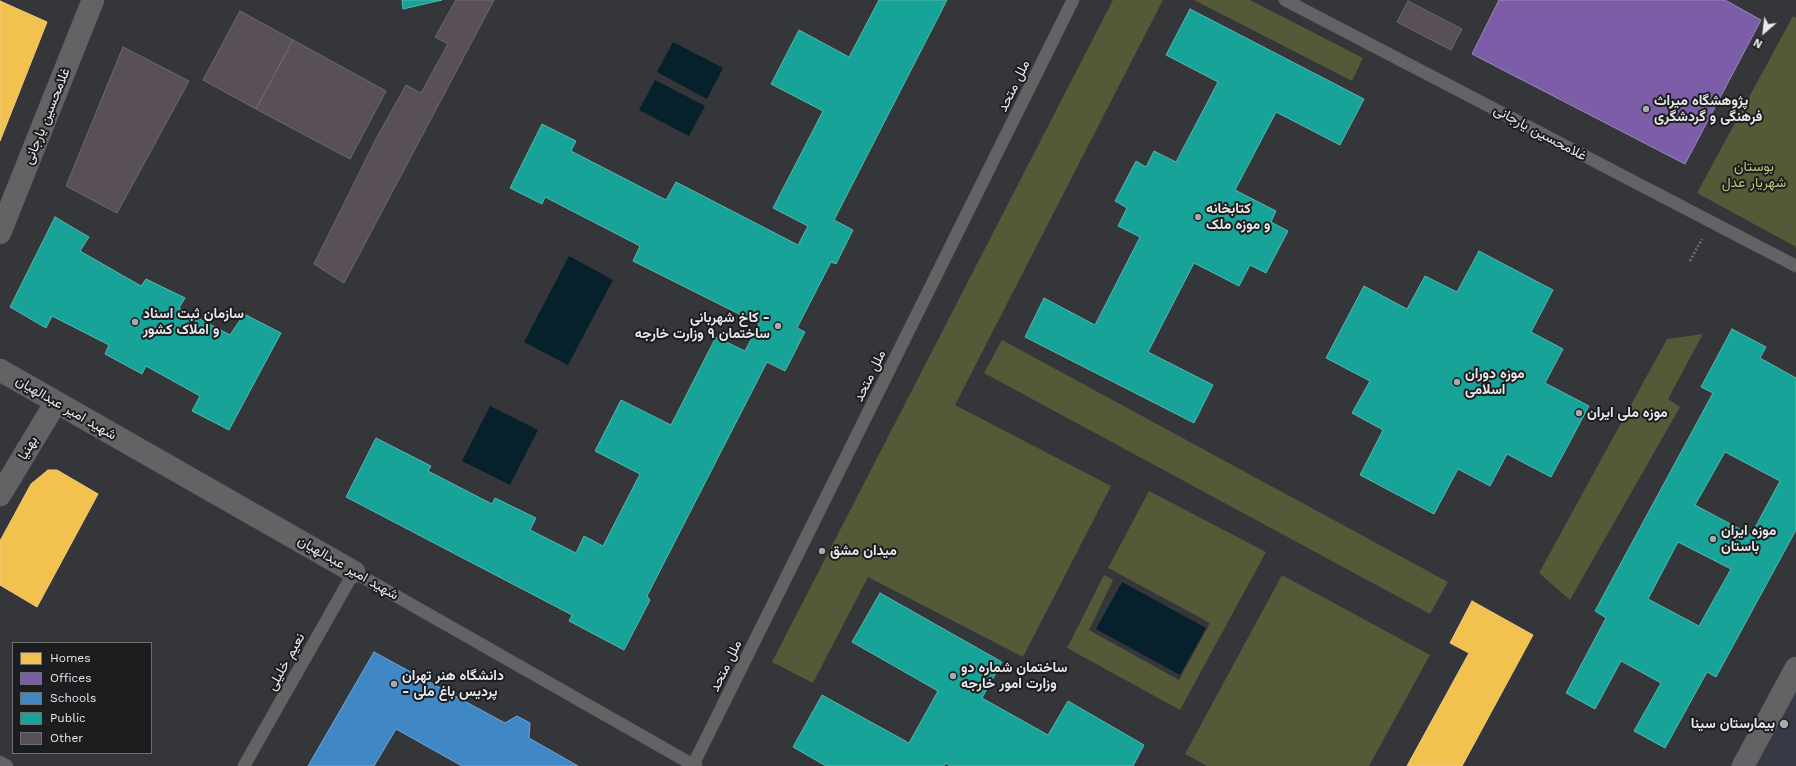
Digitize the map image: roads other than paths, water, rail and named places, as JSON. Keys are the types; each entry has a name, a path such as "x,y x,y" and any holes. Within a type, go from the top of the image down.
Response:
{"street":[{"name":"غلامحسین یارجانی","path":"0,233 93,0"},
{"name":"شهید امیر عبدالهیان","path":"0,370 354,572"},
{"name":"بهنیا","path":"0,495 56,402"},
{"path":"1744,766 1796,668"}],"lane":[{"name":"ملل متحد","path":"694,766 1073,0"},
{"name":"غلامحسین یارجانی","path":"1285,0 1796,266"},
{"name":"شهید امیر عبدالهیان","path":"354,572 694,766"},
{"name":"نعیم خلیلی","path":"244,766 354,572"},
{"path":"0,762 7,766"}],"water":[{"path":"673,42 723,68 707,99 657,72"},
{"path":"655,80 705,106 689,136 639,110"},
{"path":"569,256 613,280 568,365 524,342"},
{"path":"490,406 538,430 510,485 462,461"},
{"path":"1122,582 1206,628 1180,675 1096,629"}],"place":[{"name":"پژوهشگاه میراث فرهنگی و گردشگری","path":"1646,109"},
{"name":"کتابخانه و موزه ملک","path":"1198,217"},
{"name":"سازمان ثبت اسناد و املاک کشور","path":"135,322"},
{"name":"کاخ شهربانی - ساختمان ۹ وزارت خارجه","path":"778,326"},
{"name":"موزه دوران اسلامی","path":"1457,382"},
{"name":"موزه ملی ایران","path":"1579,413"},
{"name":"موزه ایران باستان","path":"1713,539"},
{"name":"میدان مشق","path":"822,551"},
{"name":"ساختمان شماره دو وزارت امور خارجه","path":"953,676"},
{"name":"دانشگاه هنر تهران - پردیس باغ ملی","path":"394,684"},
{"name":"بیمارستان سینا","path":"1784,724"}],"park label":[{"name":"بوستان شهریار عدل","path":"1754,176"}]}
